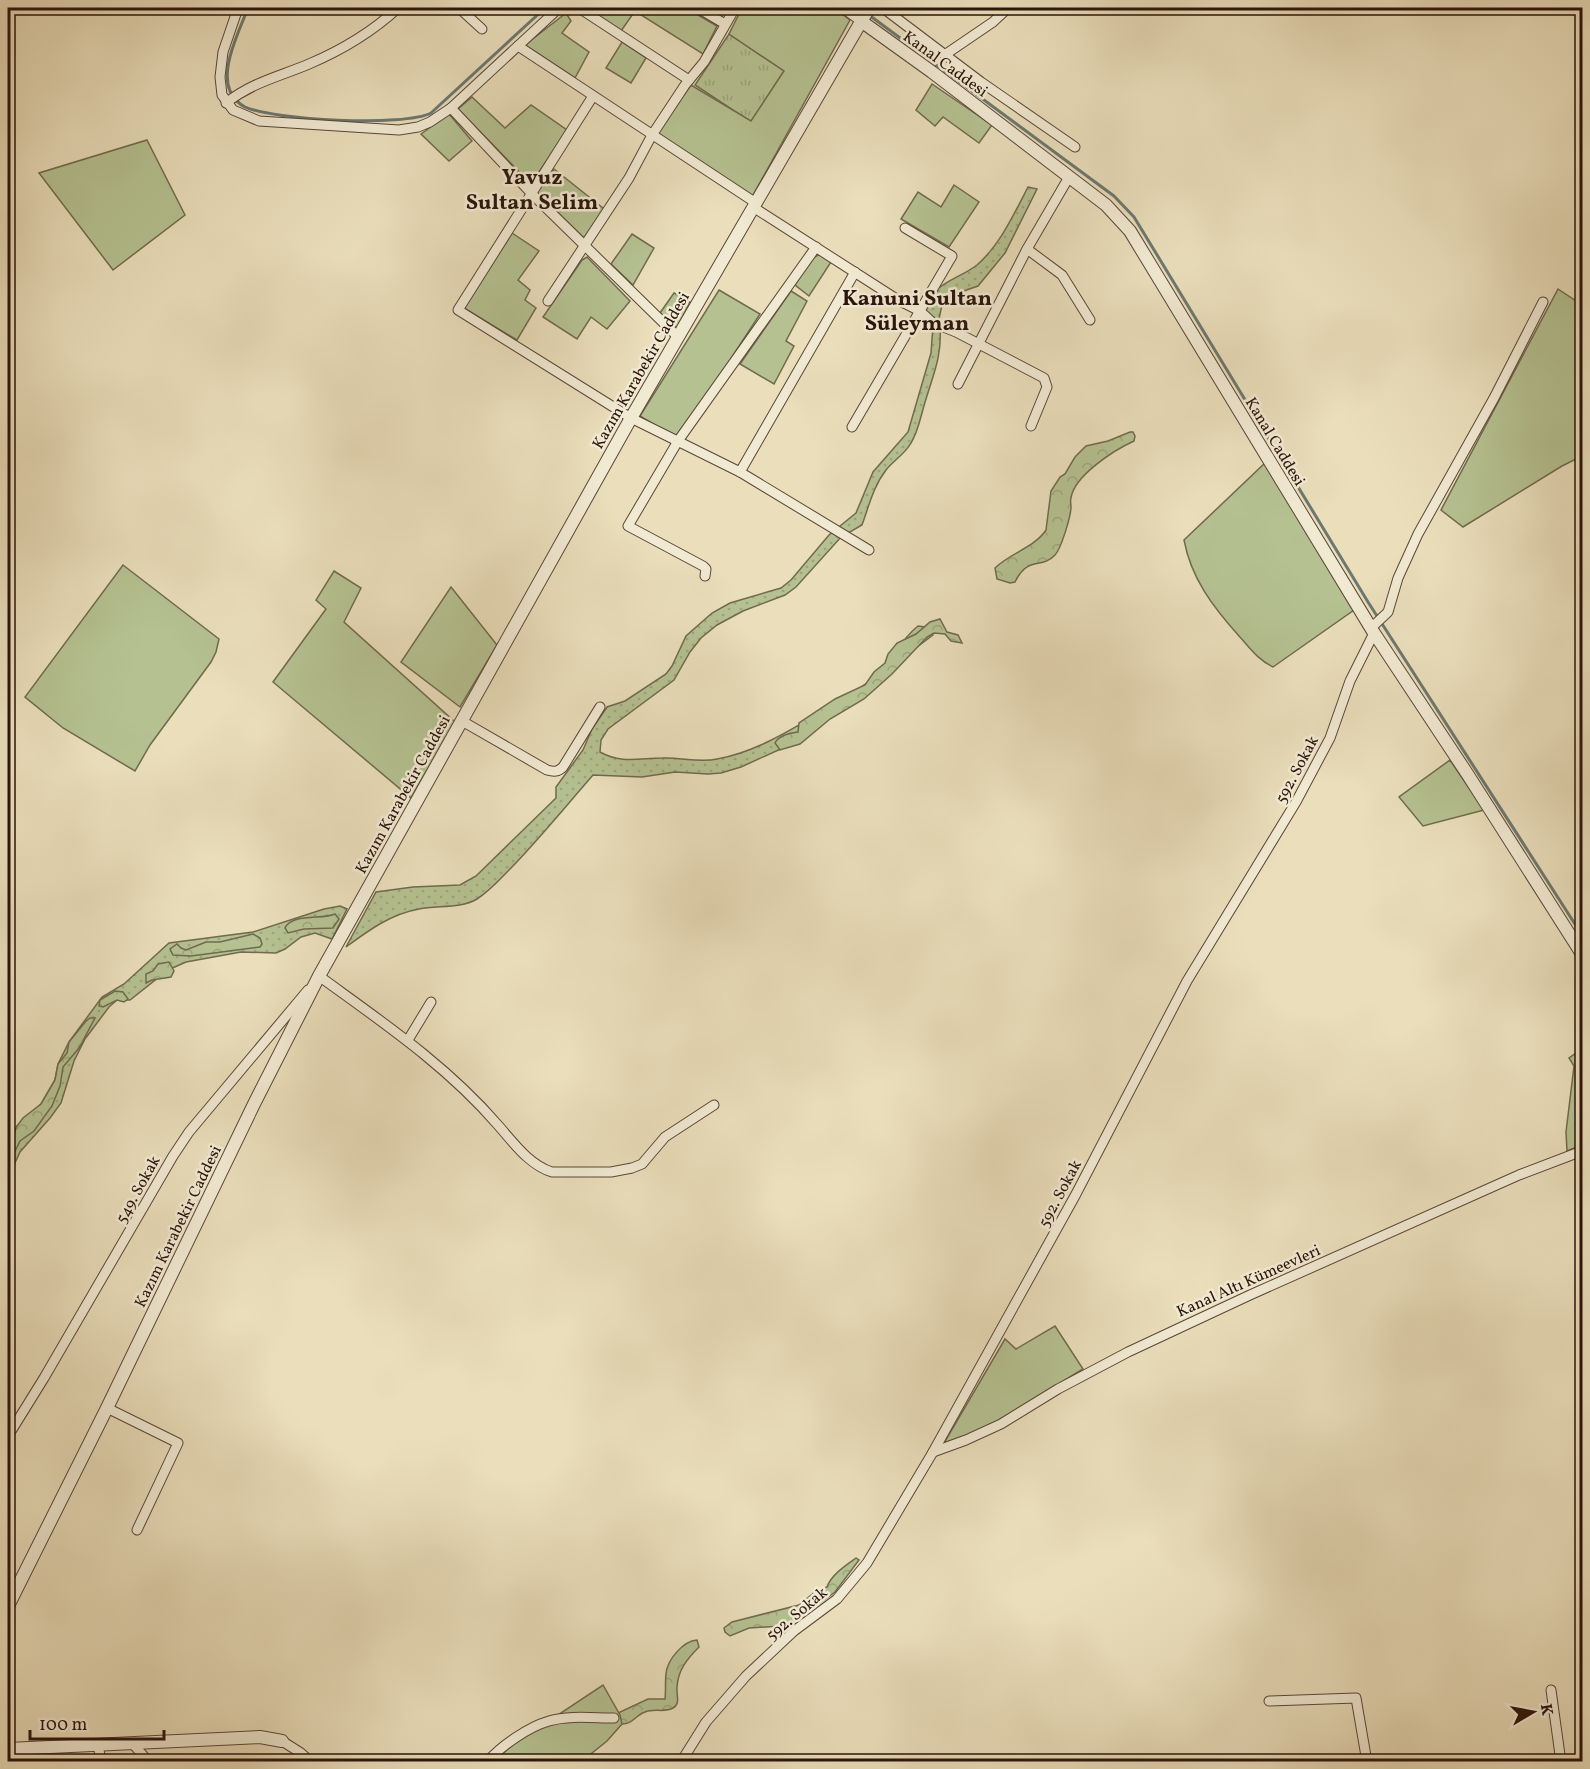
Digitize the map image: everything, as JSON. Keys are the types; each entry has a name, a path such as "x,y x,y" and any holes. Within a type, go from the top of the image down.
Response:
{"street":[{"path":"238,8 224,51 220,76 220,87 233,110 259,121 399,130 424,124 451,108 559,8"},
{"path":"228,101 243,90 335,53 357,40 398,8"},
{"path":"459,8 482,29"},
{"path":"579,8 689,80"},
{"path":"698,8 725,24"},
{"path":"548,301 629,178 652,135 704,62 735,8"},
{"path":"843,8 864,16"},
{"path":"883,8 990,88 1075,147"},
{"path":"946,54 993,22 1008,8"},
{"name":"Kanal Caddesi","path":"864,16 932,72 1106,205 1130,231 1582,954"},
{"name":"Kazım Karabekir Caddesi","path":"8,1606 319,976 631,418 864,16"},
{"path":"518,46 855,272 898,300 920,311 933,323 979,343 1041,376 1046,381 1047,387 1031,426"},
{"path":"593,96 458,310 631,418 740,472 869,550"},
{"path":"451,108 532,194 678,337"},
{"path":"958,384 1027,249 1069,177"},
{"path":"852,427 952,256 905,228"},
{"path":"705,576 706,569 703,566 628,526 678,441 816,246"},
{"path":"1027,249 1062,275 1090,320"},
{"path":"740,472 855,272"},
{"name":"592. Sokak","path":"685,1760 706,1722 746,1676 794,1631 837,1599 867,1563 933,1452 1076,1194 1186,981 1296,802 1330,738 1350,681 1376,625 1390,609 1398,578 1418,534 1494,398 1543,302"},
{"path":"462,721 547,770 559,771 600,707"},
{"path":"319,976 408,1040 470,1095 522,1152 538,1166 552,1172 611,1172 642,1164 665,1137 714,1104"},
{"name":"549. Sokak","path":"8,1436 56,1359 189,1132 319,976"},
{"path":"408,1040 431,1002"},
{"name":"Kanal Altı Kümeevleri","path":"933,1452 1001,1424 1058,1389 1128,1352 1250,1294 1519,1174 1582,1151"},
{"path":"107,1408 178,1443 137,1530"},
{"path":"1551,1690 1561,1761"},
{"path":"1269,1701 1356,1698 1367,1761"},
{"path":"487,1761 497,1751 550,1720 614,1718"},
{"path":"8,1749 260,1737 282,1741 311,1761"},
{"path":"132,1743 150,1761"},
{"path":"98,1744 101,1761"}],"green space":[{"path":"585,8 686,8 717,26 703,54 635,11 621,31"},
{"path":"742,8 834,8 850,20 752,197 659,135 658,131 691,85 751,121 784,71 729,34"},
{"path":"566,13 571,21 562,33 589,52 575,78 525,45"},
{"path":"729,34 784,71 751,122 695,85"},
{"path":"622,42 646,58 631,83 606,68"},
{"path":"932,84 992,125 979,143 943,117 935,126 916,110"},
{"path":"472,97 505,128 531,105 567,130 531,184 458,109"},
{"path":"449,114 472,141 449,161 421,134"},
{"path":"147,140 185,215 113,270 39,173"},
{"path":"554,169 604,209 584,238 537,192"},
{"path":"954,185 979,202 949,247 901,219 918,192 941,207"},
{"path":"1028,187 1037,189 1005,253 978,286 952,295 942,305 939,319 926,313 932,295 938,289 977,265 993,248 1006,229"},
{"path":"512,233 539,251 518,280 530,290 525,300 536,308 517,340 464,308"},
{"path":"632,234 654,248 633,285 611,264"},
{"path":"820,254 831,262 809,296 795,285 811,259"},
{"path":"587,257 630,301 607,329 591,317 577,339 543,317 582,260"},
{"path":"1558,289 1582,305 1582,456 1463,527 1441,510"},
{"path":"719,290 760,314 702,403 676,438 640,416"},
{"path":"791,291 807,301 786,341 794,346 774,384 740,364"},
{"path":"674,293 690,302 677,328 660,313"},
{"path":"933,326 940,327 939,355 916,433 908,447 882,476 862,525 841,537 796,587 785,595 743,611 717,625 701,638 674,680 608,729 601,740 600,752 615,758 631,760 669,758 703,760 732,756 788,731 863,686 880,671 918,626 925,627 933,635 785,747 741,767 708,774 675,772 642,777 593,775 522,857 482,896 456,906 409,911 372,929 346,947 376,892 413,887 460,885 476,876 556,798 556,787 583,750 592,729 607,707 625,701 666,674 686,636 712,613 730,603 781,588 791,580 829,535 856,513 873,472 908,432 931,353"},
{"path":"1133,432 1135,436 1134,441 1096,465 1079,481 1071,499 1068,525 1055,555 1045,562 1025,568 1015,582 1010,583 997,579 995,568 1029,546 1046,530 1051,491 1075,457 1086,446 1108,441"},
{"path":"1265,463 1354,610 1273,667 1254,653 1212,603 1192,567 1184,540"},
{"path":"123,565 219,639 211,662 150,745 135,771 63,728 25,697"},
{"path":"334,571 361,588 344,622 455,722 411,798 273,682 326,609 316,600"},
{"path":"451,587 497,645 460,707 401,662"},
{"path":"940,619 947,632 958,635 962,643 951,641 945,634 934,633 927,637 892,674 864,699 830,719 800,744 780,750 775,743 779,738 798,732 799,723 835,699 865,685 874,672 885,663 888,654 897,643 916,634 930,622"},
{"path":"1450,760 1484,810 1423,826 1399,797"},
{"path":"340,906 347,909 332,939 315,933 301,937 276,953 241,952 186,962 168,970 130,1000 117,1000 85,1039 74,1061 61,1103 20,1152 8,1178 8,1144 17,1126 41,1104 55,1080 58,1064 69,1042 102,997 124,984 169,943 253,932"},
{"path":"335,914 339,919 333,928 304,929 288,933 285,928 294,920"},
{"path":"253,934 260,938 262,944 260,947 191,956 173,955 170,949 177,944 186,950 206,942 220,942"},
{"path":"169,962 174,971 171,977 146,983 146,974 153,971 158,964"},
{"path":"115,991 123,992 128,999 124,1002 117,1000 103,1007 99,1006 100,1000"},
{"path":"90,1018 95,1018 79,1048 63,1067 60,1086 52,1106 34,1131 20,1141 8,1166 8,1150 17,1126 23,1118 41,1104 55,1080 58,1064 67,1053 69,1042"},
{"path":"1582,1049 1582,1145 1567,1151 1566,1132 1574,1066 1569,1058"},
{"path":"1055,1326 1083,1369 986,1428 944,1443 1005,1339 1016,1349"},
{"path":"856,1558 859,1560 835,1592 792,1623 749,1628 730,1636 725,1632 724,1628 732,1622 799,1605 815,1592 827,1587 835,1574"},
{"path":"697,1640 699,1647 687,1660 679,1675 678,1701 675,1706 667,1710 642,1713 628,1723 621,1724 618,1715 620,1712 648,1699 665,1699 669,1663 681,1648"},
{"path":"603,1685 620,1715 622,1724 607,1741 582,1761 493,1762 511,1746"}],"waterway":[{"path":"248,8 232,49 227,71 230,91 238,102 260,112 309,118 368,121 395,120 431,113 545,8"},
{"path":"869,15 1114,196 1134,217 1368,602 1582,935"}],"district":[{"name":"Yavuz Sultan Selim","path":"532,188"},
{"name":"Kanuni Sultan Süleyman","path":"917,310"}]}
